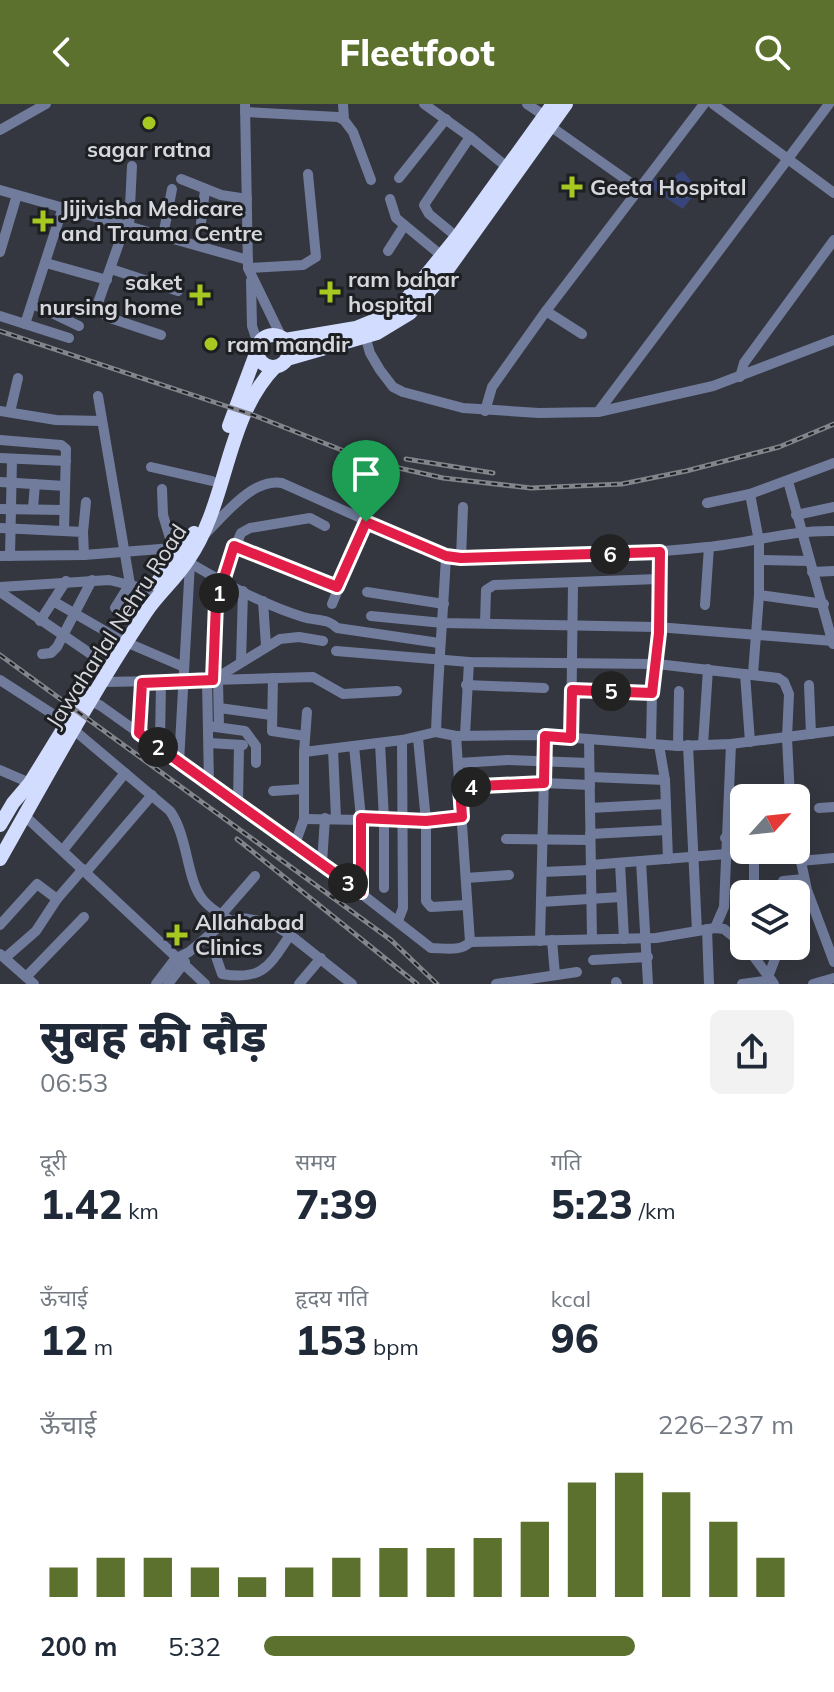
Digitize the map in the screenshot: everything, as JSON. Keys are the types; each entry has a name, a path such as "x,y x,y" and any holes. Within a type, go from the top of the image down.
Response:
{"highway":[{"path":"549,115 445,273 418,305 394,325 363,332 283,339 271,335 258,348 261,362 281,363 363,332 401,306 549,115 566,104"},
{"path":"281,363 289,351 283,339"},
{"name":"Jawaharlal Nehru Road","path":"9,812 70,726 104,663 146,612 183,556 198,526 244,382 258,348"},
{"name":"Jawaharlal Nehru Road","path":"87,699 103,682 151,590 200,539 245,410 262,380 281,363"},
{"name":"Jawaharlal Nehru Road","path":"0,859 9,812 70,726"},
{"path":"0,839 9,812"}],"street":[{"path":"0,130 46,104"},
{"path":"343,104 344,120"},
{"path":"424,104 507,167"},
{"path":"527,104 549,115 638,188"},
{"path":"485,411 492,387 546,311 704,104"},
{"path":"713,104 834,193"},
{"path":"598,412 829,104"},
{"path":"258,348 252,326 245,108 344,120 353,132 371,180"},
{"path":"399,178 446,119"},
{"path":"457,237 429,214 424,205 470,137"},
{"path":"132,166 127,226 98,303 103,314 161,335"},
{"path":"0,190 163,236 249,268 303,265 316,257 308,174"},
{"path":"181,179 221,195 247,199"},
{"path":"163,236 172,189"},
{"path":"201,223 205,190"},
{"path":"0,252 17,195"},
{"path":"390,199 396,218 442,256"},
{"path":"25,324 63,207"},
{"path":"388,251 404,226"},
{"path":"740,377 744,363 834,240"},
{"path":"46,263 107,280"},
{"path":"249,268 283,339"},
{"path":"111,269 178,291"},
{"path":"33,304 79,326"},
{"path":"546,311 582,334"},
{"path":"0,316 69,338"},
{"path":"363,332 370,353 393,387 411,396 485,411 598,412 713,386 834,340"},
{"path":"18,378 5,412 56,420 102,421"},
{"path":"98,396 130,584 115,608"},
{"path":"0,440 61,445 66,449 64,531"},
{"path":"17,442 10,458 6,483 5,556 125,551 183,556 221,581 298,616 331,621 337,628 439,643"},
{"path":"10,458 66,461"},
{"path":"707,503 750,494 834,463"},
{"path":"151,467 212,481"},
{"path":"371,616 443,623 572,624 757,633 833,644 830,620 811,566 788,481"},
{"path":"200,539 255,488 267,482 282,483 446,556 461,558 660,552 759,541 801,532 834,531"},
{"path":"6,483 65,486"},
{"path":"33,508 35,484"},
{"path":"162,489 163,515 183,556 184,680 179,762"},
{"path":"750,494 759,541 757,633 749,674 750,742"},
{"path":"84,555 86,502"},
{"path":"461,558 463,507"},
{"path":"796,515 834,507"},
{"path":"6,509 64,510"},
{"path":"214,726 216,603 221,581 241,533 250,528 310,518 325,526"},
{"path":"332,604 366,522"},
{"path":"5,528 83,532"},
{"path":"234,546 337,587"},
{"path":"705,605 709,547"},
{"path":"660,552 657,664 652,693 655,744 665,780 668,859"},
{"path":"436,732 446,556"},
{"path":"759,560 834,571"},
{"path":"485,623 486,590 494,585 658,579"},
{"path":"42,654 54,651 92,580"},
{"path":"0,590 92,580 130,584 151,590"},
{"path":"40,621 66,581"},
{"path":"571,738 573,583"},
{"path":"0,590 104,663"},
{"path":"241,662 243,591"},
{"path":"367,592 444,604"},
{"path":"759,595 824,604"},
{"path":"53,601 123,641 184,667"},
{"path":"263,601 266,646"},
{"path":"213,680 280,639 299,637 323,641"},
{"path":"336,651 469,662 657,664 778,678 788,687 789,784"},
{"path":"469,662 458,763 470,942"},
{"path":"703,745 708,669"},
{"path":"103,682 313,677 337,692 349,695 397,691"},
{"path":"273,678 270,729 274,734 305,736"},
{"path":"0,680 70,726 170,811 179,824 196,887 206,903 226,917 271,923 321,958 347,983"},
{"path":"209,784 209,743 219,708 213,680"},
{"path":"160,743 161,682"},
{"path":"139,733 142,683"},
{"path":"466,685 544,688"},
{"path":"809,685 811,734"},
{"path":"572,690 652,693"},
{"path":"679,691 692,857 706,930 709,984"},
{"path":"87,699 322,863 431,948 459,948 470,942 647,938 724,929 730,933"},
{"path":"219,708 271,715"},
{"path":"295,844 304,819 307,712"},
{"path":"214,726 242,729 244,741 238,804"},
{"path":"304,752 418,738 436,732 460,736 545,736 683,746 731,744 834,731"},
{"path":"545,736 541,902 546,941 555,975"},
{"path":"418,738 426,821 426,901 431,907 467,905"},
{"path":"589,739 592,939"},
{"path":"398,921 403,908 402,740"},
{"path":"209,743 244,741 256,746 256,763"},
{"path":"380,743 384,888"},
{"path":"706,930 724,907 731,744"},
{"path":"354,746 361,818 361,892"},
{"path":"322,863 330,818 333,749"},
{"path":"458,763 545,760 589,763"},
{"path":"0,770 30,783"},
{"path":"63,850 125,773"},
{"path":"460,787 665,780"},
{"path":"273,791 304,789"},
{"path":"84,917 31,982 3,956 36,931 57,899 152,795"},
{"path":"590,808 666,804"},
{"path":"819,808 834,807"},
{"path":"9,812 63,850 205,984"},
{"path":"304,819 426,821 462,817"},
{"path":"506,839 543,841 667,830"},
{"path":"725,838 730,837"},
{"path":"542,872 753,853 754,880"},
{"path":"810,860 834,858"},
{"path":"641,861 648,984"},
{"path":"620,863 624,939"},
{"path":"794,880 804,879 801,864"},
{"path":"466,878 509,875"},
{"path":"168,984 189,952 226,917 255,876"},
{"path":"0,925 37,884 57,899"},
{"path":"541,902 621,897"},
{"path":"810,900 834,962"},
{"path":"209,936 223,979 245,978 268,967 290,935"},
{"path":"593,960 648,957"},
{"path":"299,984 321,958"},
{"path":"757,960 771,980"},
{"path":"771,980 776,960"},
{"path":"156,984 182,964"},
{"path":"182,964 187,984"},
{"path":"496,984 577,972"},
{"path":"813,984 834,978"},
{"path":"745,984 771,980"}],"green space":[{"path":"683,171 698,189 683,209 648,186 653,179 668,187"}],"railway":[{"path":"0,331 253,415 372,462 443,478 531,488 622,484 686,471 779,447 834,424"},
{"path":"406,459 493,473"},
{"path":"0,655 391,940 437,984"},
{"path":"237,839 417,984"}],"place":[{"name":"sagar ratna","path":"149,123"},
{"name":"Geeta Hospital","path":"572,187"},
{"name":"Jijivisha Medicare and Trauma Centre","path":"43,221"},
{"name":"ram bahar hospital","path":"330,292"},
{"name":"saket nursing home","path":"200,295"},
{"name":"ram mandir","path":"211,344"},
{"name":"Allahabad Clinics","path":"177,935"}],"route":[{"path":"366,522 446,556 461,558 660,552 659,633 652,693 572,690 571,738 545,736 544,783 460,787 462,817 426,821 361,818 361,892 139,733 142,683 213,680 216,603 234,546 337,587 366,522"}]}
